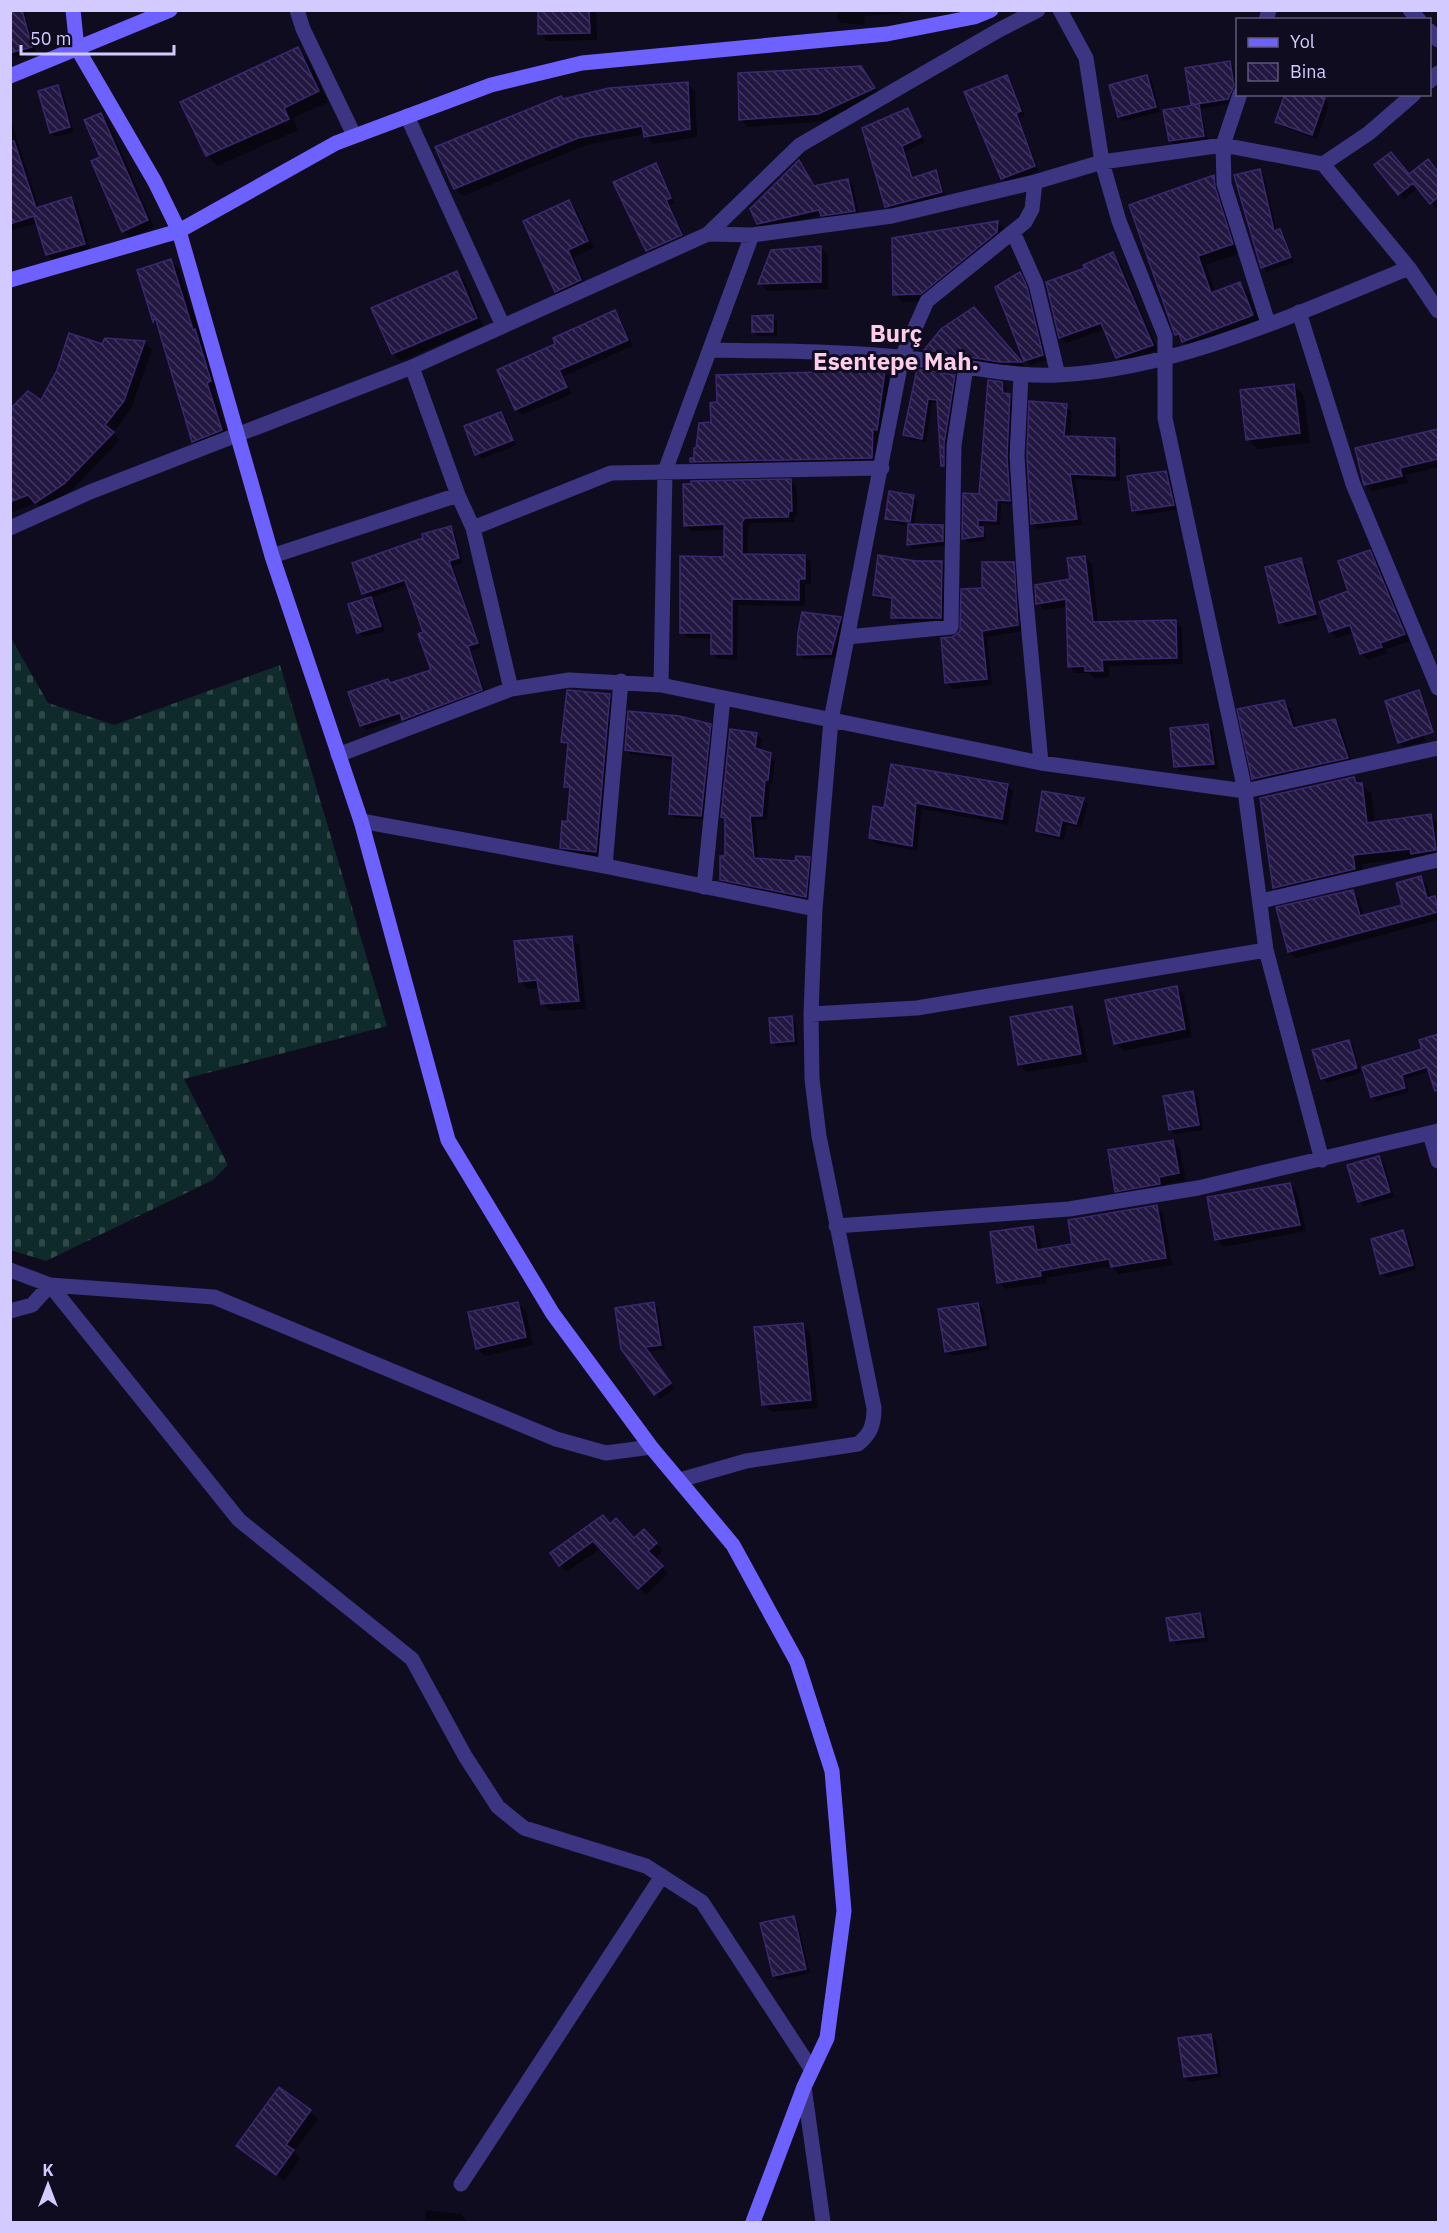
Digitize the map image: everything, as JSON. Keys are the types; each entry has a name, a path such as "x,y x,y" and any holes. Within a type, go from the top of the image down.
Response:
{"street":[{"path":"73,10 77,48 155,182 178,231 272,556 361,821 448,1140 553,1314 651,1447 733,1545 797,1662 832,1771 844,1911 827,2038 804,2086 753,2223"},
{"path":"10,76 170,10"},
{"path":"297,10 303,29 354,135"},
{"path":"10,280 178,231 354,135 491,85 582,63 886,34 974,17 991,10"},
{"path":"10,528 90,492 237,433 412,367 708,234 800,145 999,30 1038,10"},
{"path":"1060,10 1086,58 1102,162 1119,221 1165,336 1164,418 1245,791 1266,950 1322,1160"},
{"path":"1239,96 1223,145 1224,184 1268,323"},
{"path":"1323,164 1369,133 1412,96"},
{"path":"407,116 503,326"},
{"path":"708,234 752,235 892,216 1035,182 1102,162 1223,145 1323,164 1409,268 1438,311"},
{"path":"680,1480 746,1461 858,1444 868,1436 874,1422 874,1408 819,1136 812,1079 811,1014 815,909 831,720 902,357 927,301 1025,222 1032,209 1035,182"},
{"path":"1013,232 1036,284 1058,375"},
{"path":"661,685 665,471 752,235"},
{"path":"710,350 831,352 902,357 1021,375 1058,375 1100,371 1163,359 1299,312 1409,268"},
{"path":"1299,312 1353,484 1438,688"},
{"path":"412,367 458,495 473,528 511,689"},
{"path":"847,638 951,627 954,445 966,367"},
{"path":"1021,375 1017,456 1025,589 1041,763"},
{"path":"473,528 611,473 882,468"},
{"path":"272,556 458,495"},
{"path":"338,755 511,689 569,680 621,681 661,685 1041,763 1245,791 1438,748"},
{"path":"604,866 621,681"},
{"path":"704,887 723,698"},
{"path":"361,821 604,866 815,909"},
{"path":"1261,901 1438,860"},
{"path":"811,1014 917,1008 1266,950"},
{"path":"836,1226 1069,1209 1198,1188 1434,1132 1438,1161"},
{"path":"10,1270 50,1285 214,1297 556,1439 606,1453 651,1447"},
{"path":"10,1311 32,1305 50,1285"},
{"path":"50,1285 239,1520 412,1659 465,1756 498,1806 524,1828 646,1866 702,1902 812,2070"},
{"path":"460,2184 662,1876"},
{"path":"804,2086 823,2223"}],"green space":[{"path":"11,638 48,703 114,725 280,665 387,1026 184,1079 228,1165 213,1180 46,1261 11,1250"}],"building":[{"path":"10,10 22,10 32,47 10,53"},
{"path":"538,10 589,10 590,33 538,34"},
{"path":"298,47 319,91 284,108 289,119 206,156 180,102"},
{"path":"1230,61 1234,86 1228,99 1191,105 1185,68"},
{"path":"861,66 875,88 818,114 739,120 738,73"},
{"path":"1007,75 1021,111 1016,113 1035,166 1001,179 964,92"},
{"path":"1147,75 1156,107 1118,117 1109,85"},
{"path":"688,82 690,129 644,137 642,126 578,138 454,189 435,147 561,96 563,99 609,88"},
{"path":"58,85 70,127 50,133 38,91"},
{"path":"1284,96 1325,98 1312,135 1275,122"},
{"path":"1199,104 1204,136 1169,141 1163,110"},
{"path":"908,108 921,137 902,146 912,178 936,170 942,192 885,207 862,128"},
{"path":"101,113 148,220 122,232 91,161 100,157 84,120"},
{"path":"14,141 36,208 71,197 85,244 46,255 34,216 10,224 10,142"},
{"path":"1391,152 1409,174 1428,159 1438,172 1438,197 1430,204 1413,183 1398,195 1374,165"},
{"path":"799,160 814,186 848,179 855,211 821,216 819,210 757,224 750,209"},
{"path":"656,163 671,198 666,200 682,235 646,251 613,182"},
{"path":"1260,169 1274,231 1280,229 1291,257 1261,268 1234,175"},
{"path":"1214,175 1215,187 1233,244 1198,256 1211,293 1240,282 1253,315 1182,342 1179,334 1175,335 1129,205"},
{"path":"569,200 588,241 568,250 581,280 555,292 523,221"},
{"path":"998,221 997,232 921,294 893,295 892,238"},
{"path":"821,246 821,282 758,284 771,250"},
{"path":"1113,252 1153,345 1116,358 1101,323 1059,338 1046,282 1085,268 1083,265"},
{"path":"171,259 211,381 207,383 222,430 192,442 155,317 153,322 137,270"},
{"path":"457,271 477,318 392,354 371,308"},
{"path":"1020,272 1027,287 1043,355 1024,361 995,287"},
{"path":"974,307 1022,362 1000,362 924,350 941,329"},
{"path":"615,310 628,340 559,370 567,387 515,410 497,370 555,344 553,338"},
{"path":"773,315 773,332 752,332 752,316"},
{"path":"69,333 102,344 105,338 145,341 124,401 105,425 114,432 64,484 35,503 28,495 10,502 10,409 28,391 41,400 57,370"},
{"path":"917,369 955,375 944,444 944,466 941,466 937,400 928,399 922,439 903,435"},
{"path":"885,370 877,430 873,429 872,458 690,462 690,458 694,458 699,423 711,422 710,403 717,402 716,375"},
{"path":"988,380 1002,382 1003,393 1010,394 1007,456 1010,501 997,500 996,521 978,520 978,527 983,527 983,536 962,539 963,493 979,494"},
{"path":"1294,384 1300,433 1246,440 1240,390"},
{"path":"1029,401 1067,404 1064,436 1115,438 1115,476 1070,474 1077,519 1031,524 1027,456"},
{"path":"501,412 513,440 475,455 464,426"},
{"path":"1438,429 1438,459 1400,468 1402,476 1364,485 1355,448"},
{"path":"1166,471 1174,505 1132,511 1127,476"},
{"path":"791,479 792,511 789,511 788,517 745,518 742,522 742,554 805,555 805,579 799,579 799,600 732,599 732,654 711,654 711,633 680,633 680,556 724,557 724,524 684,526 683,484 691,484 691,481"},
{"path":"889,491 914,495 910,522 885,519"},
{"path":"908,524 943,525 943,541 907,545"},
{"path":"451,526 459,558 449,561 478,643 468,646 482,690 402,720 400,713 360,726 348,692 388,679 390,683 431,670 418,634 423,632 405,580 362,594 352,563 423,538 422,534"},
{"path":"1370,550 1405,634 1380,643 1382,647 1360,654 1350,625 1329,632 1319,602 1348,591 1338,561"},
{"path":"878,555 916,561 942,561 941,618 891,618 892,598 873,595"},
{"path":"1085,556 1093,622 1176,620 1177,658 1102,660 1103,671 1085,671 1085,666 1068,667 1066,599 1036,604 1035,585 1070,579 1067,558"},
{"path":"1301,558 1316,614 1279,623 1265,567"},
{"path":"982,562 1014,562 1018,625 982,631 987,679 945,683 941,638 952,637 960,631 961,589 982,588"},
{"path":"371,597 381,626 357,633 348,604"},
{"path":"802,612 841,617 831,654 797,655"},
{"path":"567,690 610,694 596,852 560,848 562,821 567,822 570,787 564,787 568,743 561,742"},
{"path":"1419,690 1433,732 1398,743 1385,701"},
{"path":"1284,700 1293,728 1335,719 1348,758 1252,779 1237,709"},
{"path":"628,711 679,716 711,724 701,816 669,814 673,756 625,750"},
{"path":"1208,724 1214,764 1174,767 1170,728"},
{"path":"730,729 757,733 755,748 771,753 768,780 765,780 762,816 750,816 754,858 795,861 796,856 810,857 806,897 720,880 720,856 725,856 725,818 721,817"},
{"path":"891,764 1008,784 1002,819 916,803 912,846 869,838 873,806 884,808"},
{"path":"1354,777 1356,783 1362,783 1367,823 1431,814 1436,850 1411,854 1410,849 1353,855 1355,869 1273,888 1260,798"},
{"path":"1042,791 1084,798 1076,824 1062,820 1059,836 1036,831"},
{"path":"1421,876 1427,898 1435,896 1438,912 1288,952 1276,907 1353,890 1360,916 1402,905 1396,883"},
{"path":"572,936 579,1001 541,1004 537,980 519,982 514,941"},
{"path":"1177,986 1185,1029 1114,1044 1105,1000"},
{"path":"1072,1006 1081,1054 1018,1065 1010,1017"},
{"path":"792,1016 794,1041 771,1043 769,1018"},
{"path":"1438,1034 1438,1090 1435,1091 1427,1067 1402,1075 1405,1088 1371,1097 1362,1067 1422,1049 1419,1040"},
{"path":"1349,1040 1357,1068 1321,1079 1312,1050"},
{"path":"1193,1091 1199,1125 1169,1130 1163,1096"},
{"path":"1173,1140 1179,1173 1159,1177 1160,1184 1115,1192 1108,1150"},
{"path":"1379,1156 1390,1192 1358,1202 1347,1165"},
{"path":"1290,1183 1300,1225 1215,1240 1207,1197"},
{"path":"1157,1205 1166,1258 1111,1267 1109,1259 1040,1271 1041,1276 997,1283 990,1232 1033,1226 1037,1250 1072,1244 1068,1220"},
{"path":"1403,1230 1413,1265 1380,1274 1371,1239"},
{"path":"518,1302 526,1337 476,1349 468,1312"},
{"path":"654,1302 661,1345 645,1347 671,1383 654,1395 621,1349 615,1308"},
{"path":"978,1303 986,1345 945,1352 938,1309"},
{"path":"803,1323 811,1400 762,1405 754,1327"},
{"path":"603,1515 610,1524 616,1518 634,1538 644,1529 657,1543 648,1551 663,1566 638,1589 593,1541 559,1566 550,1553"},
{"path":"1200,1613 1204,1637 1170,1641 1166,1618"},
{"path":"794,1916 806,1969 773,1976 760,1923"},
{"path":"1211,2034 1217,2073 1184,2077 1178,2038"},
{"path":"279,2087 311,2110 286,2145 294,2150 276,2175 236,2146"}],"district":[{"name":"Burç Esentepe Mah.","path":"896,347"}]}
